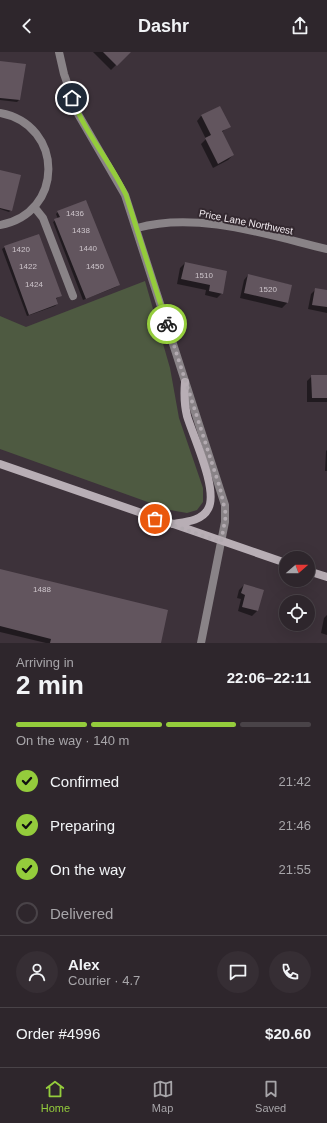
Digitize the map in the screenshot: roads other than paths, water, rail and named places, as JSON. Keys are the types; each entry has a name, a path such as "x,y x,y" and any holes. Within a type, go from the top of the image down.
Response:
{"main road":[{"path":"170,524 197,519 208,511 211,504 211,493 207,476 187,415 184,401 185,382"},
{"path":"0,464 279,562"},
{"path":"315,573 327,577"}],"street":[{"path":"59,52 64,74 78,114 119,182 136,228 225,506 225,522 201,643"},
{"path":"0,113 14,117 26,123 39,136 46,150 48,180 35,208 15,221 0,225"},
{"path":"35,208 43,218 73,296"},
{"name":"Price Lane Northwest","path":"136,228 170,223 194,222 249,231 327,249"}]}
